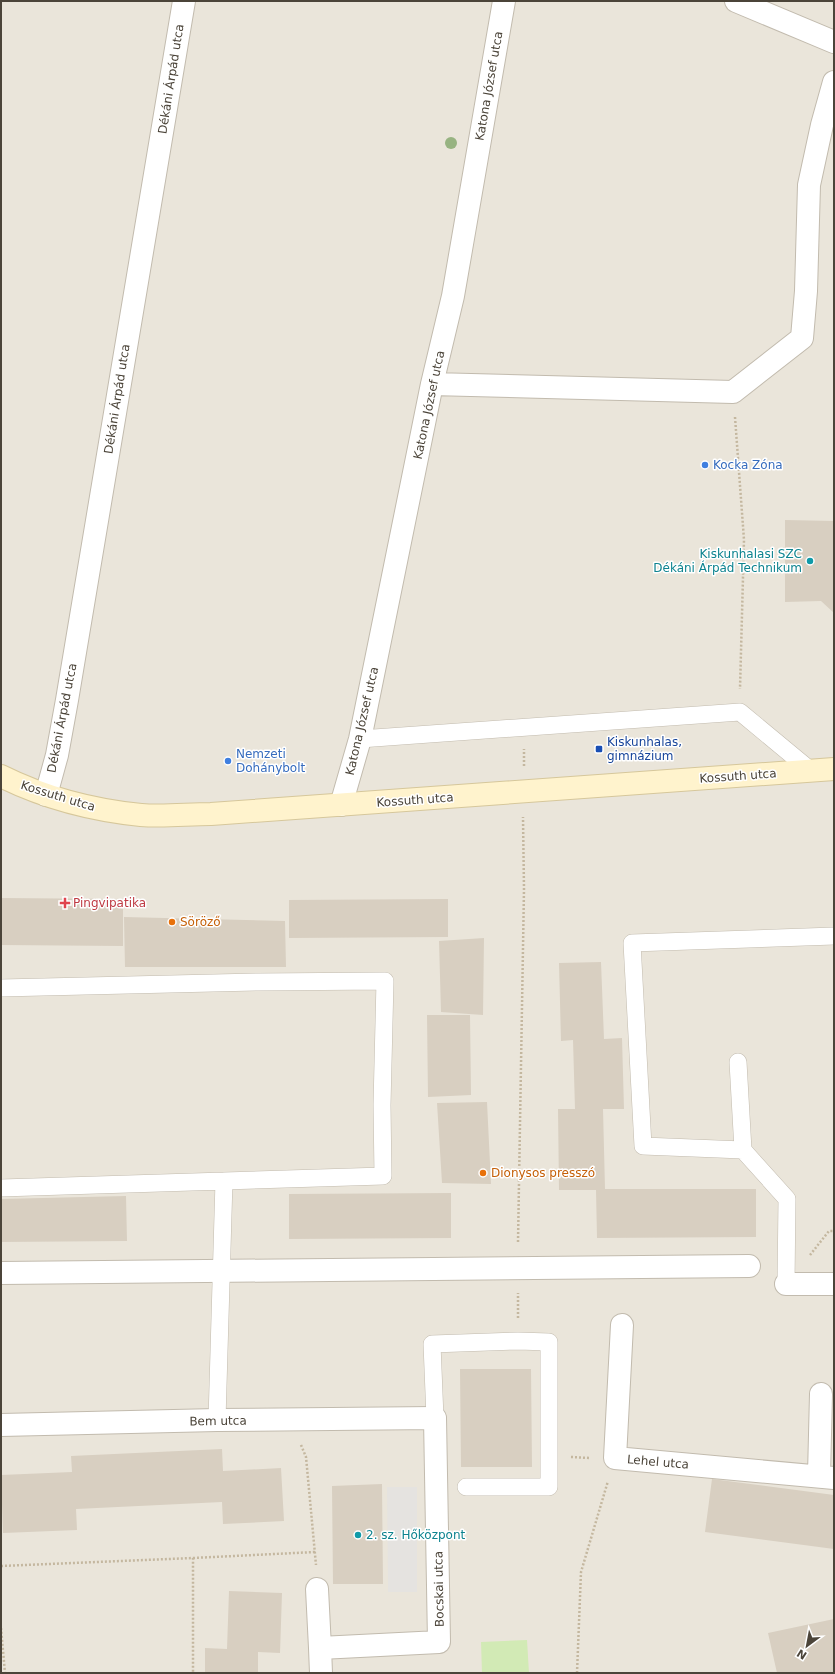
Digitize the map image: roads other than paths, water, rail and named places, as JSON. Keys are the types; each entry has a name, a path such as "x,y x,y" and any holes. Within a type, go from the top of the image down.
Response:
{"main road":[{"name":"Kossuth utca","path":"1,776 25,788 84,806 143,815 212,814 834,769"}],"street":[{"name":"Dékáni Árpád utca","path":"46,795 57,754 67,700 184,1"},
{"name":"Katona József utca","path":"341,805 360,739 432,384 453,296 504,1"},
{"path":"736,1 834,42"},
{"path":"432,384 733,392 802,338 806,291 809,186 822,125 834,82"},
{"path":"1,1273 749,1266"},
{"path":"786,1284 834,1284"},
{"name":"Lehel utca","path":"622,1325 615,1458 827,1476"},
{"path":"821,1394 827,1476"},
{"name":"Bem utca","path":"1,1425 216,1420 435,1418"},
{"name":"Bocskai utca","path":"320,1648 439,1642 435,1418"},
{"path":"317,1589 321,1673"}],"lane":[{"path":"360,739 740,712 810,770"},
{"path":"743,1150 643,1146 632,944 834,936"},
{"path":"1,988 258,982 385,981 382,1105 383,1176 1,1188"},
{"path":"738,1062 743,1150 787,1199 786,1284"},
{"path":"216,1420 224,1182"},
{"path":"435,1418 432,1344 518,1341 549,1342 549,1487 466,1487"}],"place":[{"name":"Kocka Zóna","path":"705,465"},
{"name":"Kiskunhalasi SZC Dékáni Árpád Technikum","path":"810,561"},
{"name":"Kiskunhalas, gimnázium","path":"599,749"},
{"name":"Nemzeti Dohánybolt","path":"228,761"},
{"name":"Pingvipatika","path":"65,903"},
{"name":"Söröző","path":"172,922"},
{"name":"Dionysos presszó","path":"483,1173"},
{"name":"2. sz. Hőközpont","path":"358,1535"}]}
